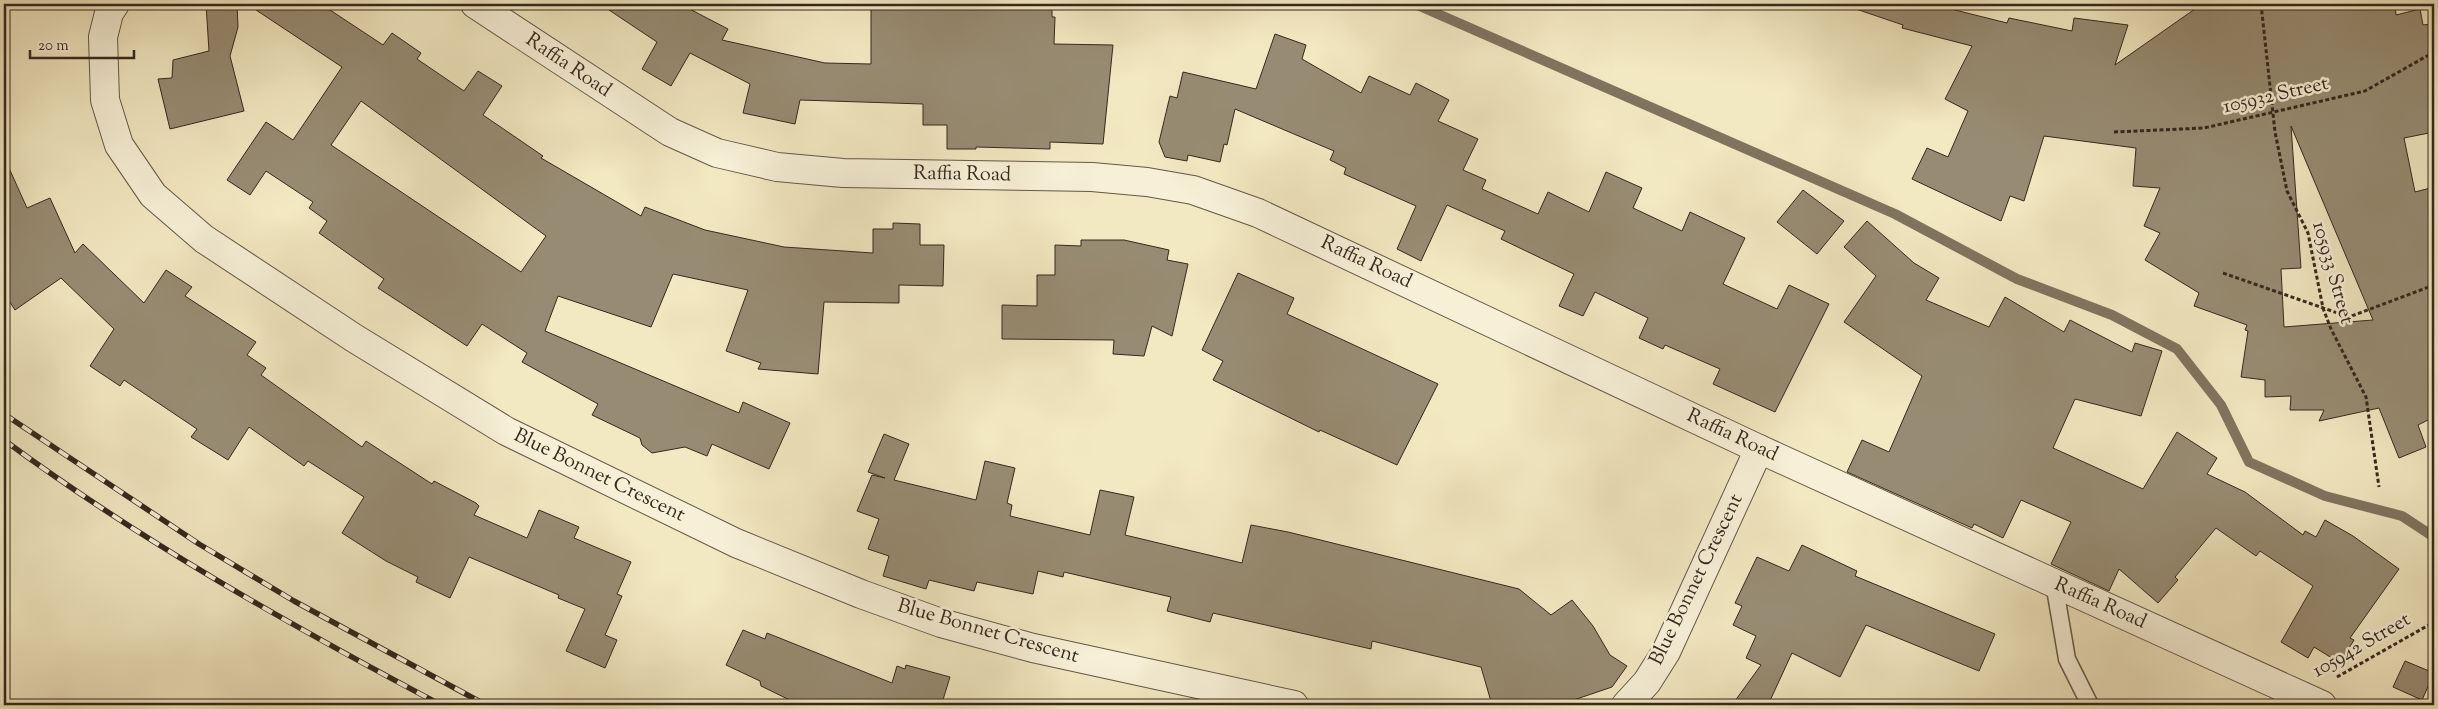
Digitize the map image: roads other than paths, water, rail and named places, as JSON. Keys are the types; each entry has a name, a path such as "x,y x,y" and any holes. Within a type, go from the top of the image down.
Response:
{"street":[{"name":"Blue Bonnet Crescent","path":"115,4 109,13 103,37 105,100 119,145 153,195 204,239 354,338 506,431 736,543 861,594 941,623 1033,648 1294,705"},
{"name":"Raffia Road","path":"474,4 670,132 717,153 778,166 842,173 1092,178 1147,182 1193,190 1275,221 1759,449 2313,701"},
{"name":"Blue Bonnet Crescent","path":"1626,705 1647,682 1666,652 1759,449"}],"lane":[{"path":"2054,583 2067,659 2090,705"}],"waterway":[{"path":"1415,4 1895,214 2017,279 2112,315 2177,349 2221,405 2249,462 2325,496 2402,516 2434,537"}],"railway":[{"path":"4,414 199,544 294,601 486,705"},
{"path":"4,440 109,513 217,580 272,613 441,705"}]}
